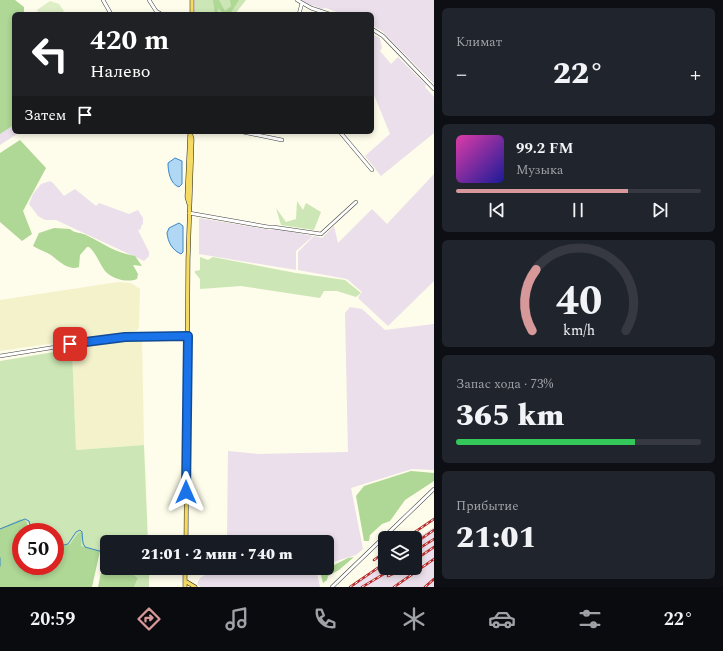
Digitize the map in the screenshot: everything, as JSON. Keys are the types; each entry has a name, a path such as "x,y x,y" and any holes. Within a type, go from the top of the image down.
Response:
{"main road":[{"path":"192,0 192,12"},
{"path":"186,535 189,213 187,197 190,134"},
{"path":"185,575 185,587"},
{"path":"185,581 195,587"}],"street":[{"path":"103,0 110,12"},
{"path":"149,0 158,12"},
{"path":"297,0 324,12"},
{"path":"300,12 302,3"},
{"path":"374,30 383,36 434,89"},
{"path":"253,134 282,140"},
{"path":"342,134 372,170"},
{"path":"189,213 268,227 321,234 356,202"},
{"path":"0,356 112,338 188,336"},
{"path":"332,587 434,488"}],"shaded area":[{"path":"301,0 434,0 434,84 383,32 374,26 374,12 337,12 326,8 320,9 313,5 312,7"},
{"path":"374,35 380,38 382,48 380,51 391,64 398,57 426,85 425,87 434,97 434,133 381,176 365,156 390,134 374,95"},
{"path":"12,126 12,134 17,134 0,145 0,134"},
{"path":"434,174 434,281 388,326 358,298 362,292 347,279 298,270 298,252 314,236 322,238 334,226 338,243 372,209 387,224"},
{"path":"50,181 64,196 75,189 96,206 99,203 129,214 138,210 143,218 143,224 141,229 138,230 149,252 149,256 144,261 56,220 45,220 38,216 29,204 33,194 41,184"},
{"path":"199,218 271,230 272,228 313,236 296,251 296,270 199,254"},
{"path":"350,307 362,309 385,330 434,324 434,470 412,469 351,488 363,549 356,555 334,562 334,535 227,535 228,451 258,454 348,452 345,313"},
{"path":"434,527 434,587 349,587 378,566 378,575 422,575 422,535"},
{"path":"205,575 317,575 320,587 201,587 197,584 200,578"}],"green space":[{"path":"0,0 15,0 24,7 24,12 12,12 12,126 0,134"},
{"path":"195,0 246,0 237,12 195,12"},
{"path":"213,0 219,0 225,11 231,6 230,0 239,0 231,12 222,12 218,8 217,12 215,12"},
{"path":"50,1 59,4 64,11 38,12 37,10"},
{"path":"20,140 46,168 23,211 32,234 22,241 0,222 0,153"},
{"path":"297,201 303,210 306,203 321,212 314,230 281,225 276,208 286,222 296,219"},
{"path":"54,228 70,229 128,255 135,256 142,266 133,265 138,274 137,279 129,281 116,278 108,274 89,247 87,247 80,255 79,267 71,268 33,246 39,233"},
{"path":"200,257 208,260 213,257 296,273 345,280 361,293 356,297 337,291 324,291 320,298 241,286 200,289 200,279 195,271 200,270"},
{"path":"118,282 131,283 140,289 139,327 136,331 0,351 0,300"},
{"path":"142,340 144,445 76,450 72,349 115,341"},
{"path":"72,349 76,450 144,445 148,535 100,535 100,551 81,546 83,532 78,533 70,544 64,545 64,523 27,523 20,519 0,528 0,361"},
{"path":"411,471 434,473 434,481 405,500 390,521 382,524 370,535 369,541 364,541 356,496 364,486"},
{"path":"20,519 25,520 27,523 12,523 12,575 64,575 64,545 70,544 78,533 83,531 81,546 100,551 92,587 0,587 0,528"},
{"path":"354,557 334,573 334,565 348,558"},
{"path":"100,575 134,575 138,578 134,587 98,587"},
{"path":"134,575 149,575 149,587 134,587 138,578"},
{"path":"321,575 330,575 327,580 323,583"}],"water":[{"path":"175,158 182,161 182,184 179,187 173,183 168,170 168,163"},
{"path":"179,223 183,226 183,252 181,254 171,245 168,240 167,233 169,228"}],"waterway":[{"path":"15,523 25,519 30,523"},
{"path":"0,529 12,524"},
{"path":"64,545 68,544 76,532 80,530 82,532 85,547 100,551"},
{"path":"0,558 0,566"}],"railway":[{"path":"416,531 434,519"},
{"path":"422,538 434,530"},
{"path":"422,547 434,539"},
{"path":"422,555 434,547"},
{"path":"374,560 378,557"},
{"path":"394,587 434,559"},
{"path":"350,587 378,568"},
{"path":"362,587 382,575"},
{"path":"425,587 434,579"}],"route":[{"path":"70,344 125,337 188,336 186,384 186,492"}]}
